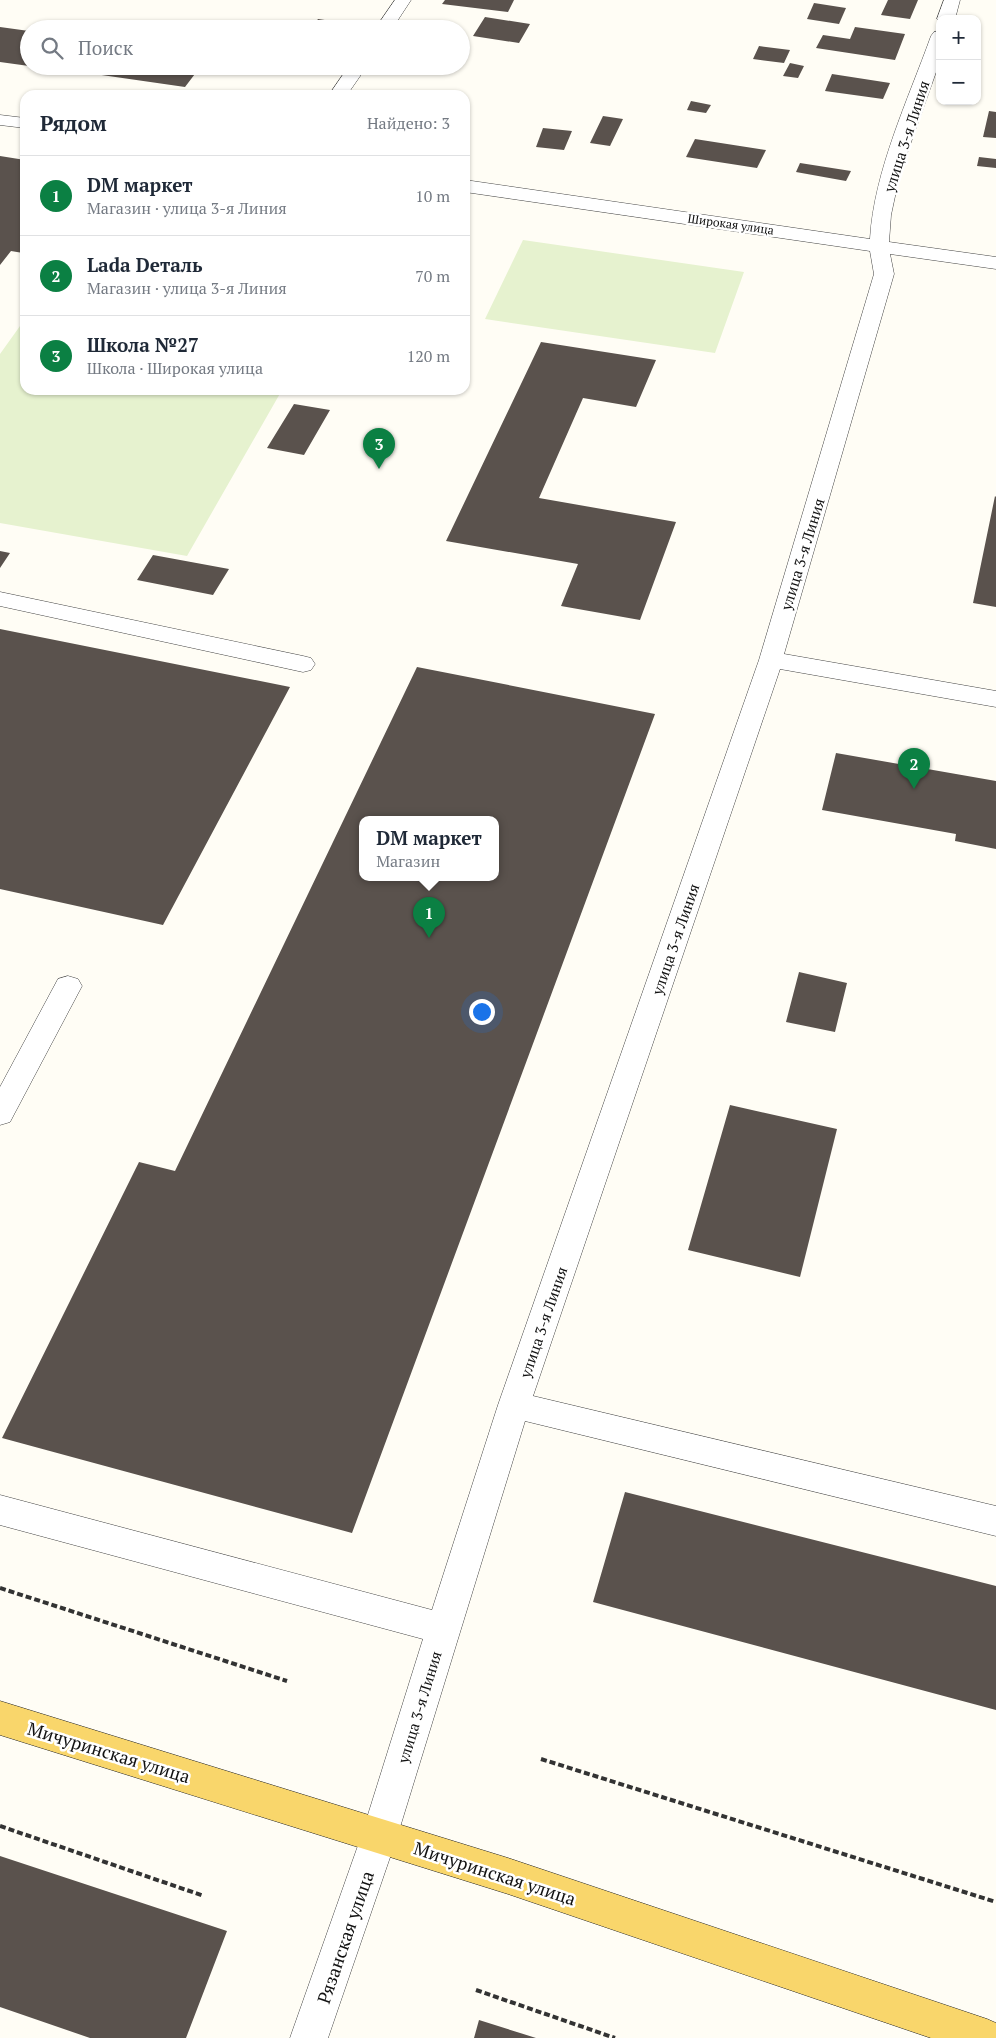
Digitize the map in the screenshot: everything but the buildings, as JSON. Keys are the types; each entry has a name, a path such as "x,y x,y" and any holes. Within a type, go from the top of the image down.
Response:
{"main road":[{"name":"Мичуринская улица","path":"0,1718 508,1876 987,2038"}],"street":[{"path":"390,20 403,0"},
{"path":"947,15 952,0"},
{"name":"улица 3-я Линия","path":"380,1837 514,1405 771,660 884,274 878,246 891,173 936,47"},
{"path":"341,90 352,75"},
{"path":"0,120 20,122"},
{"name":"Широкая улица","path":"470,187 996,263"},
{"path":"0,599 303,664"},
{"path":"771,660 996,699"},
{"path":"0,1114 68,986"},
{"path":"514,1405 996,1521"},
{"path":"0,1510 444,1629"},
{"name":"Рязанская улица","path":"309,2038 380,1837"}],"path":[{"path":"0,1588 287,1681"},
{"path":"541,1759 996,1902"},
{"path":"0,1826 204,1896"},
{"path":"476,1990 615,2038"}],"green space":[{"path":"523,240 744,272 715,353 485,319"},
{"path":"20,326 20,395 279,395 187,556 0,523 0,354"}],"place":[{"name":"Школа №27","path":"379,469"},
{"name":"Lada Dеталь","path":"914,789"},
{"name":"DM маркет","path":"429,938"}]}
